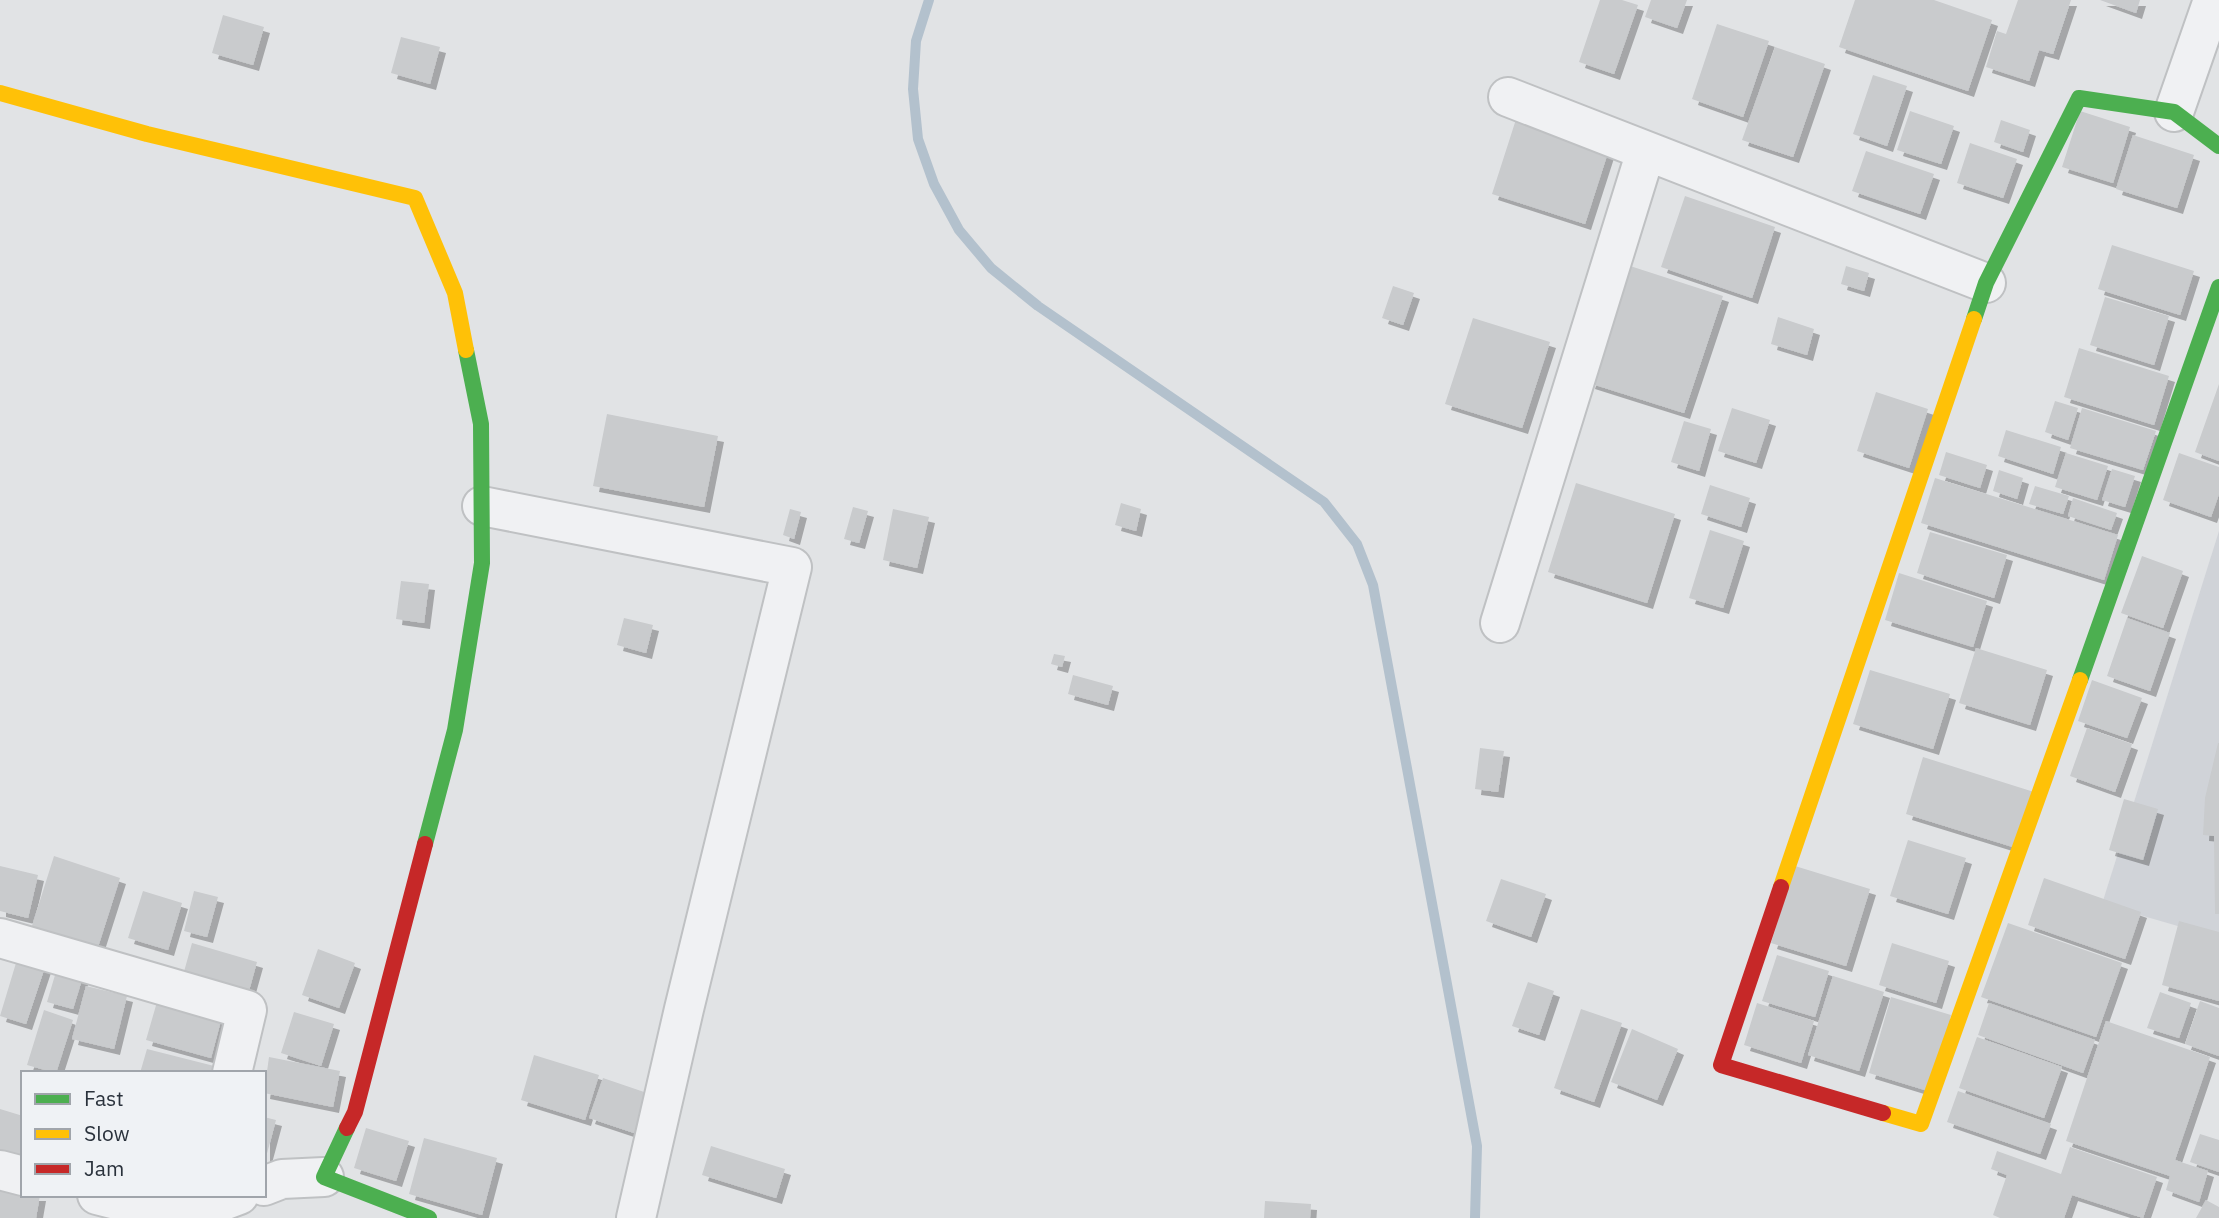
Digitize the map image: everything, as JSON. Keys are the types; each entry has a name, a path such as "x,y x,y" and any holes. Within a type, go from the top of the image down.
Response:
{"street":[{"path":"2174,112 2213,0"},
{"path":"0,93 147,134 415,198 455,293 481,425 482,563 455,730 355,1112 324,1177"},
{"path":"1508,97 1986,283"},
{"path":"2219,146 2174,112 2079,98 1986,283 1721,1066 1921,1124 2219,287"},
{"path":"1500,623 1646,151"},
{"path":"482,506 792,567 636,1218"},
{"path":"0,938 247,1010 232,1071"},
{"path":"0,1170 21,1175"},
{"path":"266,1185 282,1179 324,1177 429,1218"},
{"path":"105,1197 159,1211 229,1197"}],"shaded area":[{"path":"2219,531 2219,938 2102,904"}],"building":[{"path":"1600,0 1622,0 1638,5 1614,74 1579,62"},
{"path":"1651,0 1687,0 1677,28 1645,17"},
{"path":"1855,0 1934,0 1992,20 1968,91 1839,47"},
{"path":"2018,0 2071,0 2053,54 2039,50 2029,81 1986,67 1997,31 2006,34"},
{"path":"2100,0 2140,0 2136,13"},
{"path":"223,15 264,27 253,65 212,53"},
{"path":"1717,24 1769,41 1743,117 1692,99"},
{"path":"401,37 440,47 430,84 391,73"},
{"path":"1775,47 1825,64 1793,157 1742,140"},
{"path":"1873,75 1907,86 1887,146 1853,134"},
{"path":"1519,110 1612,140 1585,224 1492,194"},
{"path":"1910,111 1954,126 1941,164 1897,150"},
{"path":"2080,111 2130,127 2113,183 2062,167"},
{"path":"2001,120 2030,130 2023,152 1994,142"},
{"path":"2133,135 2194,155 2177,208 2116,189"},
{"path":"1970,143 2017,159 2003,198 1957,183"},
{"path":"1866,151 1934,174 1920,214 1852,191"},
{"path":"1685,196 1775,227 1752,298 1661,267"},
{"path":"2112,245 2194,271 2180,315 2098,289"},
{"path":"1627,265 1723,296 1684,413 1589,383"},
{"path":"1846,266 1869,273 1864,291 1841,284"},
{"path":"1393,286 1414,293 1403,325 1382,318"},
{"path":"2105,297 2169,316 2154,365 2090,345"},
{"path":"1778,317 1814,329 1807,355 1771,344"},
{"path":"1473,318 1550,342 1522,428 1445,404"},
{"path":"2079,348 2169,376 2154,425 2064,397"},
{"path":"2219,384 2219,461 2195,452"},
{"path":"1876,392 1928,409 1909,468 1857,451"},
{"path":"2055,401 2078,408 2068,440 2045,432"},
{"path":"1732,408 1770,420 1756,463 1718,451"},
{"path":"2082,408 2156,431 2143,470 2070,448"},
{"path":"607,414 718,436 704,507 593,486"},
{"path":"1684,421 1711,429 1699,471 1671,462"},
{"path":"2006,430 2061,447 2053,474 1998,456"},
{"path":"1946,452 1987,465 1980,488 1939,475"},
{"path":"2066,453 2108,466 2097,500 2055,487"},
{"path":"2179,453 2219,467 2219,494 2211,517 2163,500"},
{"path":"2112,469 2135,476 2125,507 2102,500"},
{"path":"1999,470 2023,478 2017,499 1993,491"},
{"path":"1935,478 2118,535 2104,580 1921,523"},
{"path":"1576,483 1675,514 1647,603 1548,572"},
{"path":"1710,485 1750,498 1741,527 1701,514"},
{"path":"2035,486 2069,496 2063,514 2029,504"},
{"path":"2073,498 2117,513 2111,530 2068,516"},
{"path":"1121,503 1141,509 1136,531 1115,525"},
{"path":"853,507 868,511 859,543 844,539"},
{"path":"790,509 801,512 794,539 783,535"},
{"path":"893,509 929,517 917,568 883,560"},
{"path":"1710,530 1744,541 1723,608 1689,598"},
{"path":"1930,532 2007,555 1994,598 1917,573"},
{"path":"2142,556 2183,571 2163,628 2121,613"},
{"path":"1899,573 1987,601 1973,647 1885,620"},
{"path":"401,581 429,584 424,623 396,619"},
{"path":"624,618 653,625 646,653 617,645"},
{"path":"2127,618 2170,633 2150,691 2107,676"},
{"path":"1976,648 2047,670 2030,725 1959,703"},
{"path":"1054,654 1065,656 1062,667 1051,664"},
{"path":"1870,670 1950,694 1933,749 1853,724"},
{"path":"1073,675 1113,686 1108,705 1068,694"},
{"path":"2092,680 2142,698 2127,738 2078,721"},
{"path":"2087,728 2132,744 2115,792 2070,776"},
{"path":"2218,743 2219,914 2215,914 2214,836 2203,835 2205,798"},
{"path":"1480,748 1504,751 1498,792 1475,789"},
{"path":"1923,757 2034,792 2016,848 1906,814"},
{"path":"2124,799 2158,809 2143,860 2109,850"},
{"path":"1908,840 1966,858 1948,914 1890,896"},
{"path":"54,856 120,878 98,947 32,926"},
{"path":"0,866 38,875 28,918 0,911"},
{"path":"1795,866 1870,889 1846,966 1771,943"},
{"path":"2044,878 2141,912 2125,959 2028,925"},
{"path":"1501,879 1546,894 1531,937 1486,921"},
{"path":"143,891 182,903 168,950 128,938"},
{"path":"194,891 218,897 207,937 184,931"},
{"path":"2179,921 2219,932 2219,1001 2162,985"},
{"path":"2008,923 2122,963 2096,1037 1981,997"},
{"path":"192,943 257,962 245,1005 180,986"},
{"path":"1892,943 1949,961 1936,1003 1879,985"},
{"path":"318,949 355,963 339,1008 302,995"},
{"path":"19,953 47,961 26,1024 0,1016"},
{"path":"1777,955 1829,971 1815,1017 1762,1001"},
{"path":"58,965 84,973 73,1009 47,1002"},
{"path":"1833,976 1884,992 1859,1071 1808,1055"},
{"path":"1528,982 1554,991 1539,1035 1512,1026"},
{"path":"86,986 127,996 114,1049 72,1039"},
{"path":"2160,992 2191,1003 2179,1038 2147,1028"},
{"path":"159,995 223,1013 211,1058 146,1040"},
{"path":"1891,997 1951,1015 1928,1091 1869,1073"},
{"path":"2200,1001 2219,1008 2219,1056 2185,1044"},
{"path":"1757,1003 1814,1021 1801,1063 1744,1045"},
{"path":"1989,1003 2095,1040 2083,1073 1978,1035"},
{"path":"1581,1009 1622,1023 1594,1102 1554,1088"},
{"path":"44,1010 73,1020 57,1071 27,1065"},
{"path":"294,1012 334,1024 321,1066 281,1053"},
{"path":"2106,1021 2210,1057 2175,1160 2208,1171 2199,1202 2166,1190 2170,1176 2066,1141"},
{"path":"1632,1029 1678,1049 1657,1100 1611,1082"},
{"path":"1977,1037 2062,1067 2044,1118 1959,1088"},
{"path":"147,1049 218,1067 217,1071 141,1071"},
{"path":"534,1055 599,1075 585,1120 521,1100"},
{"path":"269,1057 340,1071 333,1107 266,1093"},
{"path":"603,1078 647,1093 634,1133 589,1118"},
{"path":"1958,1091 2051,1124 2040,1154 1947,1122"},
{"path":"0,1109 21,1115 21,1164 0,1158"},
{"path":"266,1118 276,1120 266,1157"},
{"path":"366,1128 409,1141 396,1181 354,1168"},
{"path":"2200,1134 2219,1140 2219,1172 2190,1162"},
{"path":"424,1138 497,1158 482,1215 409,1194"},
{"path":"711,1146 785,1169 776,1198 702,1175"},
{"path":"2070,1147 2157,1177 2143,1218 2072,1195 2064,1218 2000,1218 1993,1215 2007,1175 1991,1169 1997,1151 2061,1174"},
{"path":"0,1188 21,1192 21,1197 40,1197 36,1218 0,1218"},
{"path":"2206,1200 2219,1207 2219,1218 2196,1218"},
{"path":"1265,1201 1311,1204 1310,1218 1264,1218"}],"waterway":[{"path":"929,0 916,41 913,89 918,139 934,184 959,230 991,268 1038,306 1324,502 1357,544 1373,585 1477,1146 1475,1218"}],"traffic: fast":[{"path":"1974,319 1986,283 2079,98 2174,112 2219,146"},
{"path":"2080,680 2219,287"},
{"path":"425,844 455,730 482,563 481,424 466,350"},
{"path":"347,1128 324,1177 429,1218"}],"traffic: slow":[{"path":"0,93 147,134 415,198 455,293 466,350"},
{"path":"1781,887 1974,319"},
{"path":"1883,1113 1921,1124 2080,680"}],"traffic: jam":[{"path":"347,1128 355,1112 425,844"},
{"path":"1781,887 1721,1065 1883,1113"}]}
